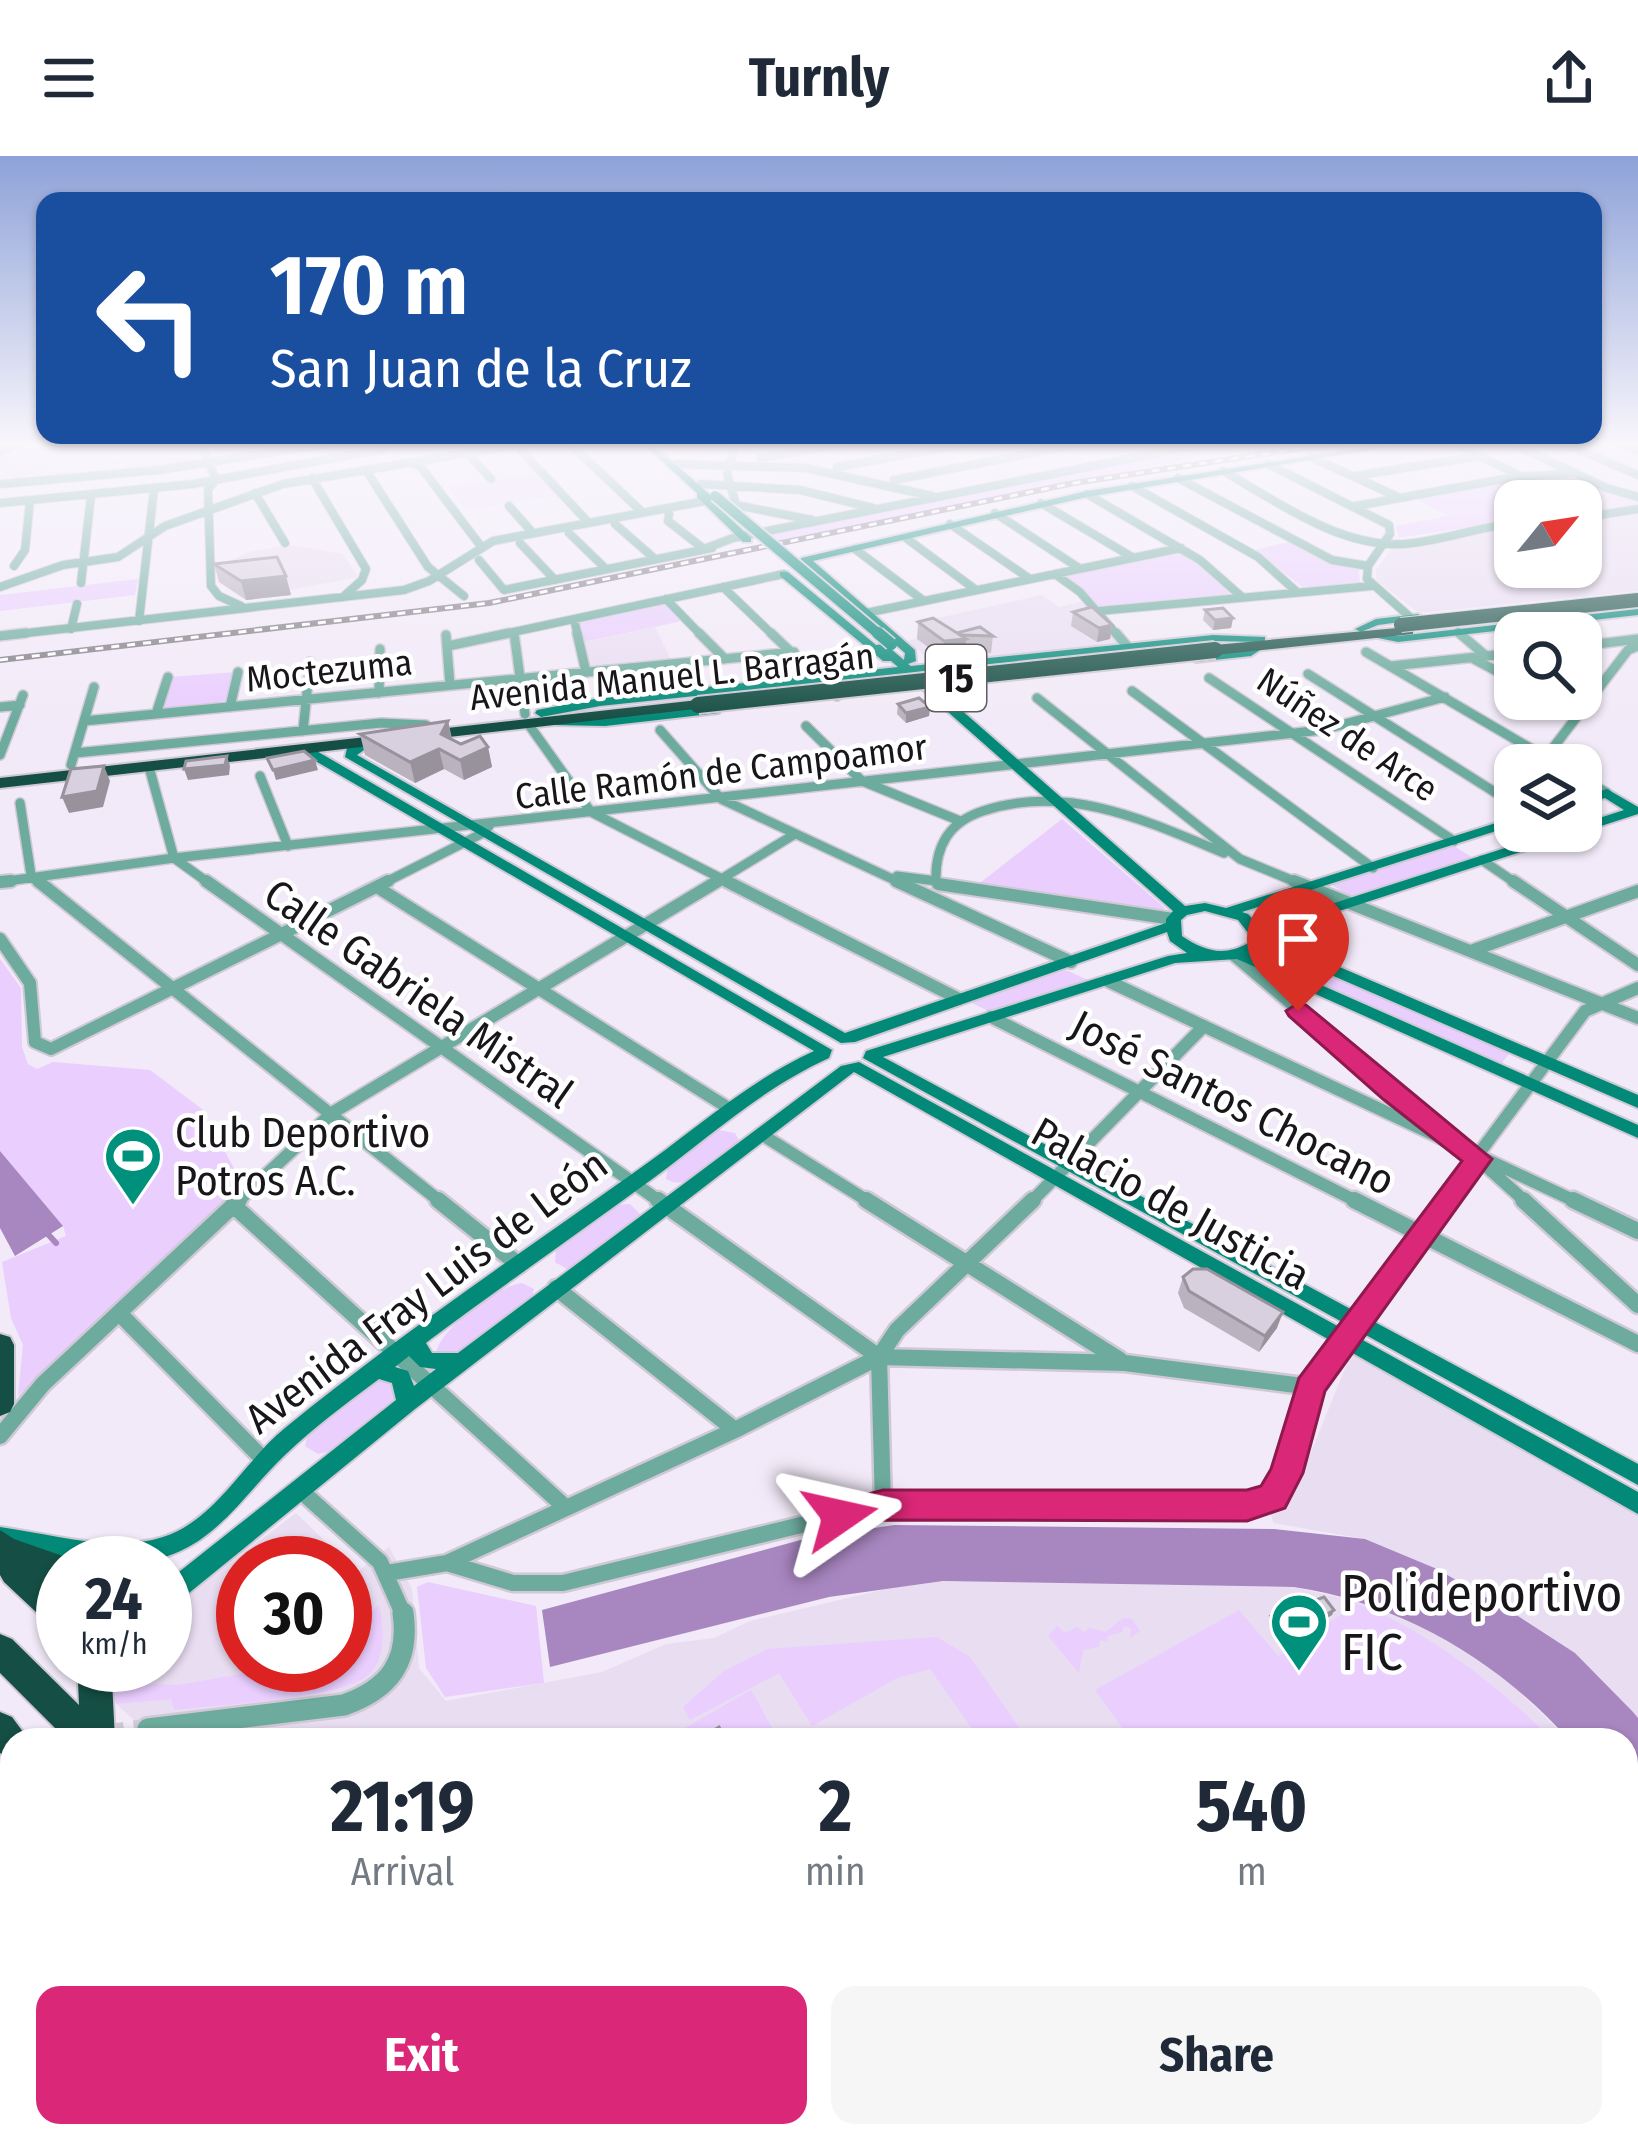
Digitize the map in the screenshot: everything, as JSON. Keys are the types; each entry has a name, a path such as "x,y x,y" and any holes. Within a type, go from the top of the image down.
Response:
{"highway":[{"name":"Avenida Manuel L. Barragán","path":"0,783 148,767 303,740 367,742 537,718 1212,647 1365,639 1407,625 1637,601"},
{"name":"Avenida Manuel L. Barragán","path":"0,772 73,759 537,718"},
{"path":"0,1345 0,1404"},
{"path":"1,1544 36,1559"},
{"path":"1,1544 15,1572 36,1591"},
{"path":"0,1650 81,1728"},
{"path":"93,1692 94,1728"}],"street":[{"path":"14,566 26,550 27,536"},
{"path":"80,584 86,536"},
{"path":"139,621 147,536"},
{"path":"0,567 63,566 118,557 151,536"},
{"path":"210,536 211,586 227,601 248,608"},
{"path":"281,536 285,543"},
{"path":"343,598 362,580 366,569 346,536"},
{"path":"408,536 428,567 464,596"},
{"path":"473,536 480,545"},
{"path":"4,617 0,632 404,590 439,574 480,545 516,536"},
{"path":"572,536 606,569"},
{"path":"629,536 655,559"},
{"path":"688,536 704,549"},
{"path":"479,560 503,590 751,536"},
{"path":"756,536 910,665 1057,800 1175,919 1188,948 1206,955"},
{"path":"451,685 447,641 514,632 784,574 855,549 912,536"},
{"path":"967,536 1030,579"},
{"path":"1030,536 1079,568"},
{"path":"1097,536 1132,557"},
{"path":"1159,536 1242,597"},
{"path":"1221,536 1258,557 1297,592"},
{"path":"1287,536 1332,560 1368,566"},
{"path":"1359,536 1385,543 1431,536"},
{"path":"1387,536 1368,566 1371,586 1407,625 1504,608 1637,601"},
{"path":"906,538 976,590"},
{"path":"520,543 555,580"},
{"path":"866,613 1180,548"},
{"path":"855,549 923,601"},
{"path":"809,564 911,652 910,665"},
{"path":"0,587 63,566"},
{"path":"784,574 880,656 910,665"},
{"path":"1055,574 1099,611 1128,646"},
{"path":"805,592 834,586"},
{"path":"1099,611 1371,586"},
{"path":"724,587 837,696"},
{"path":"666,599 725,658"},
{"path":"1592,612 1637,601"},
{"path":"71,628 77,604"},
{"path":"1537,612 1538,606"},
{"path":"1504,608 1518,612"},
{"path":"574,620 586,672"},
{"path":"1365,639 1494,628"},
{"path":"514,632 520,679 591,812 958,999"},
{"path":"1458,632 1486,656"},
{"path":"537,718 568,706 910,665 1244,637 1260,643"},
{"path":"1365,639 1391,666 1524,744"},
{"path":"537,718 605,722 936,689 1244,654 1260,643"},
{"path":"1602,644 1635,644"},
{"path":"1602,684 1635,644"},
{"path":"379,693 380,649"},
{"name":"Moctezuma","path":"84,721 794,652"},
{"path":"1391,666 1494,655"},
{"path":"1016,658 1029,676"},
{"path":"1472,658 1494,670"},
{"path":"310,662 303,740 324,760 482,828 642,925 845,1038 863,1041 856,1066"},
{"path":"230,707 238,673"},
{"path":"1307,674 1494,792"},
{"path":"157,714 168,677"},
{"name":"Núñez de Arce","path":"1209,678 1454,841"},
{"path":"94,687 73,759 303,740 381,723 426,725"},
{"path":"1132,692 1373,868"},
{"path":"1036,698 1240,859"},
{"name":"Calle Ramón de Campoamor","path":"0,882 174,858 482,828 1292,733 1445,698"},
{"path":"0,707 21,700 0,755"},
{"path":"806,726 862,782 960,821"},
{"path":"660,730 721,799 1071,962"},
{"path":"324,760 367,742"},
{"path":"350,752 383,784 443,829 823,1052 833,1067 856,1066"},
{"path":"148,767 174,858"},
{"path":"260,776 288,847"},
{"path":"1602,791 1636,812"},
{"path":"1602,794 1606,793"},
{"path":"950,904 936,881 939,844 960,821 1003,804 1057,800 1125,813 1638,1018"},
{"path":"20,803 31,875 520,1264"},
{"path":"1602,822 1636,812"},
{"path":"0,939 30,983 35,1042 51,1049 377,887 482,828"},
{"path":"845,1038 1149,938 1175,919 1205,907 1231,911 1494,828"},
{"path":"0,1436 43,1384 332,1113 795,834"},
{"path":"1238,955 1258,935 1507,852"},
{"name":"Calle Gabriela Mistral","path":"174,858 879,1357"},
{"path":"1482,860 1638,965"},
{"path":"884,874 1175,919"},
{"path":"377,887 730,1109"},
{"path":"1471,951 1638,892"},
{"path":"1231,911 1258,935 1638,1102"},
{"path":"1149,938 1168,946 1173,959"},
{"path":"1238,955 1638,1132"},
{"path":"1238,955 1392,1093 1478,1159 1638,1304"},
{"name":"Avenida Fray Luis de León","path":"192,1576 407,1402 856,1066 1173,959 1238,955"},
{"path":"1108,981 1638,1231"},
{"path":"448,1563 494,1582 536,1588 582,1581 883,1505 1262,1503 1280,1489 1310,1387 1419,1234 1577,1020 1598,1003 1638,988"},
{"name":"José Santos Chocano","path":"992,1017 1638,1344"},
{"path":"387,1573 448,1563 735,1430 879,1357 898,1330 1056,1179 1204,1026"},
{"name":"Avenida Fray Luis de León","path":"1,1544 125,1553 172,1545 211,1520 264,1460 396,1353 730,1109 845,1038"},
{"path":"1496,1069 1522,1064 1522,1057 1512,1048"},
{"path":"803,1062 856,1066"},
{"name":"Palacio de Justicia","path":"856,1066 1072,1163 1638,1504"},
{"name":"Palacio de Justicia","path":"856,1066 1056,1179 1638,1475"},
{"path":"1566,1100 1553,1083 1570,1072"},
{"path":"761,1134 1125,1363"},
{"path":"650,1170 659,1188 686,1190"},
{"path":"613,1197 638,1202 644,1222"},
{"path":"233,1205 565,1507"},
{"path":"556,1288 735,1430"},
{"path":"120,1313 264,1460"},
{"path":"415,1339 417,1352 427,1361 441,1365 461,1361"},
{"path":"879,1357 1125,1363 1310,1387"},
{"path":"879,1357 883,1505"},
{"path":"375,1369 401,1377 407,1402"},
{"path":"164,1728 344,1705 381,1692 397,1676 404,1640 387,1573 300,1490"}],"shaded area":[{"path":"768,536 817,536 778,544"},
{"path":"1464,536 1494,536 1494,588 1602,588 1602,536 1638,536 1638,591 1419,613 1376,580 1376,570 1391,550"},
{"path":"1292,541 1358,566 1360,582 1304,588 1254,550"},
{"path":"288,545 343,554 358,577 290,590 218,566 249,552"},
{"path":"1181,548 1242,597 1099,611 1055,574"},
{"path":"138,579 135,595 0,611 0,595"},
{"path":"1042,595 1059,607 1084,601 1120,644 945,662 930,659 907,641 944,632 929,620"},
{"path":"666,599 687,620 579,643 574,619"},
{"path":"655,627 673,663 589,670 581,643"},
{"path":"238,672 230,705 156,714 168,677"},
{"path":"1062,819 1165,908 1161,913 980,883"},
{"path":"1454,846 1473,858 1351,897 1332,885"},
{"path":"1276,951 1512,1050 1502,1063 1266,959"},
{"name":"Club Deportivo Potros A.C.","path":"0,959 21,988 22,1047 28,1064 37,1069 53,1062 150,1070 202,1109 243,1185 18,1396 23,1345 11,1318 2,1262 66,1236 63,1226 0,1151"},
{"path":"1066,970 1090,981 990,1012 966,1000"},
{"path":"719,1130 735,1133 740,1142 695,1178 685,1182 666,1179 668,1165"},
{"path":"0,1151 63,1226 15,1256 0,1228"},
{"path":"630,1204 640,1214 638,1221 577,1267 567,1269 555,1262 556,1249 615,1205"},
{"path":"522,1283 534,1289 531,1301 466,1352 436,1356 457,1322 498,1292"},
{"path":"1352,1351 1638,1511 1638,1718 1518,1616 1437,1569 1365,1539 1273,1523 1271,1513 1297,1487"},
{"path":"393,1378 400,1399 330,1451 318,1454 305,1446 309,1430 378,1380"},
{"path":"296,1513 320,1536 266,1536"},
{"path":"894,1525 1274,1529 1365,1539 1437,1569 1575,1653 1633,1712 1638,1728 1557,1728 1511,1685 1445,1640 1372,1606 1294,1587 943,1581 829,1597 550,1667 542,1610 808,1538"},
{"path":"389,1547 412,1589 419,1668 446,1701 602,1672 666,1644 714,1638 750,1621 886,1589 943,1581 1294,1587 1377,1606 1439,1636 1505,1678 1557,1728 143,1728 116,1704 115,1692 192,1692 192,1592 216,1573 216,1692 372,1692 372,1560"},
{"path":"428,1582 536,1606 544,1683 445,1697 426,1668 417,1587"},
{"name":"Polideportivo FIC","path":"1357,1604 1409,1628 1461,1662 1539,1728 1122,1728 1095,1690 1239,1610 1278,1656"},
{"path":"379,1605 383,1633 372,1670 372,1611"},
{"path":"1123,1618 1132,1619 1140,1631 1130,1638 1131,1628 1124,1626 1122,1632 1108,1636 1107,1642 1100,1640 1099,1647 1083,1650 1079,1673 1048,1636 1057,1626 1065,1633 1077,1627 1084,1632 1089,1628 1106,1632"},
{"path":"937,1637 970,1657 1020,1728 972,1728 930,1669 897,1678 812,1726 779,1673 690,1720 683,1707 724,1671 768,1649"},
{"path":"216,1678 216,1692 321,1692 174,1710 171,1699 116,1704 113,1692 192,1692 192,1683"},
{"path":"751,1690 772,1728 685,1728"}],"building":[{"path":"277,557 286,576 241,581 214,564"},
{"path":"1092,607 1112,625 1099,628 1073,612"},
{"path":"1223,608 1233,618 1215,620 1205,610"},
{"path":"933,618 957,633 980,627 993,636 960,635 966,639 944,641 918,622"},
{"path":"919,698 930,707 906,713 898,704"},
{"path":"448,721 441,734 461,744 480,736 488,747 460,760 439,749 410,762 360,734"},
{"path":"304,751 315,760 273,770 267,758"},
{"path":"227,756 225,765 184,769 186,761"},
{"path":"104,766 97,791 62,797 71,769"},
{"path":"1193,1269 1207,1269 1283,1312 1265,1336 1189,1291 1183,1277"},
{"path":"1324,1597 1334,1610 1286,1638 1271,1616"}],"waterway":[{"path":"46,1232 56,1243"}],"railway":[{"path":"0,660 489,603 816,536"}],"place":[{"name":"Club Deportivo Potros A.C.","path":"133,1207"},
{"name":"Polideportivo FIC","path":"1299,1673"}],"route":[{"path":"840,1516 883,1505 1247,1506 1273,1497 1286,1473 1310,1387 1478,1159 1392,1093 1298,1011"}]}
